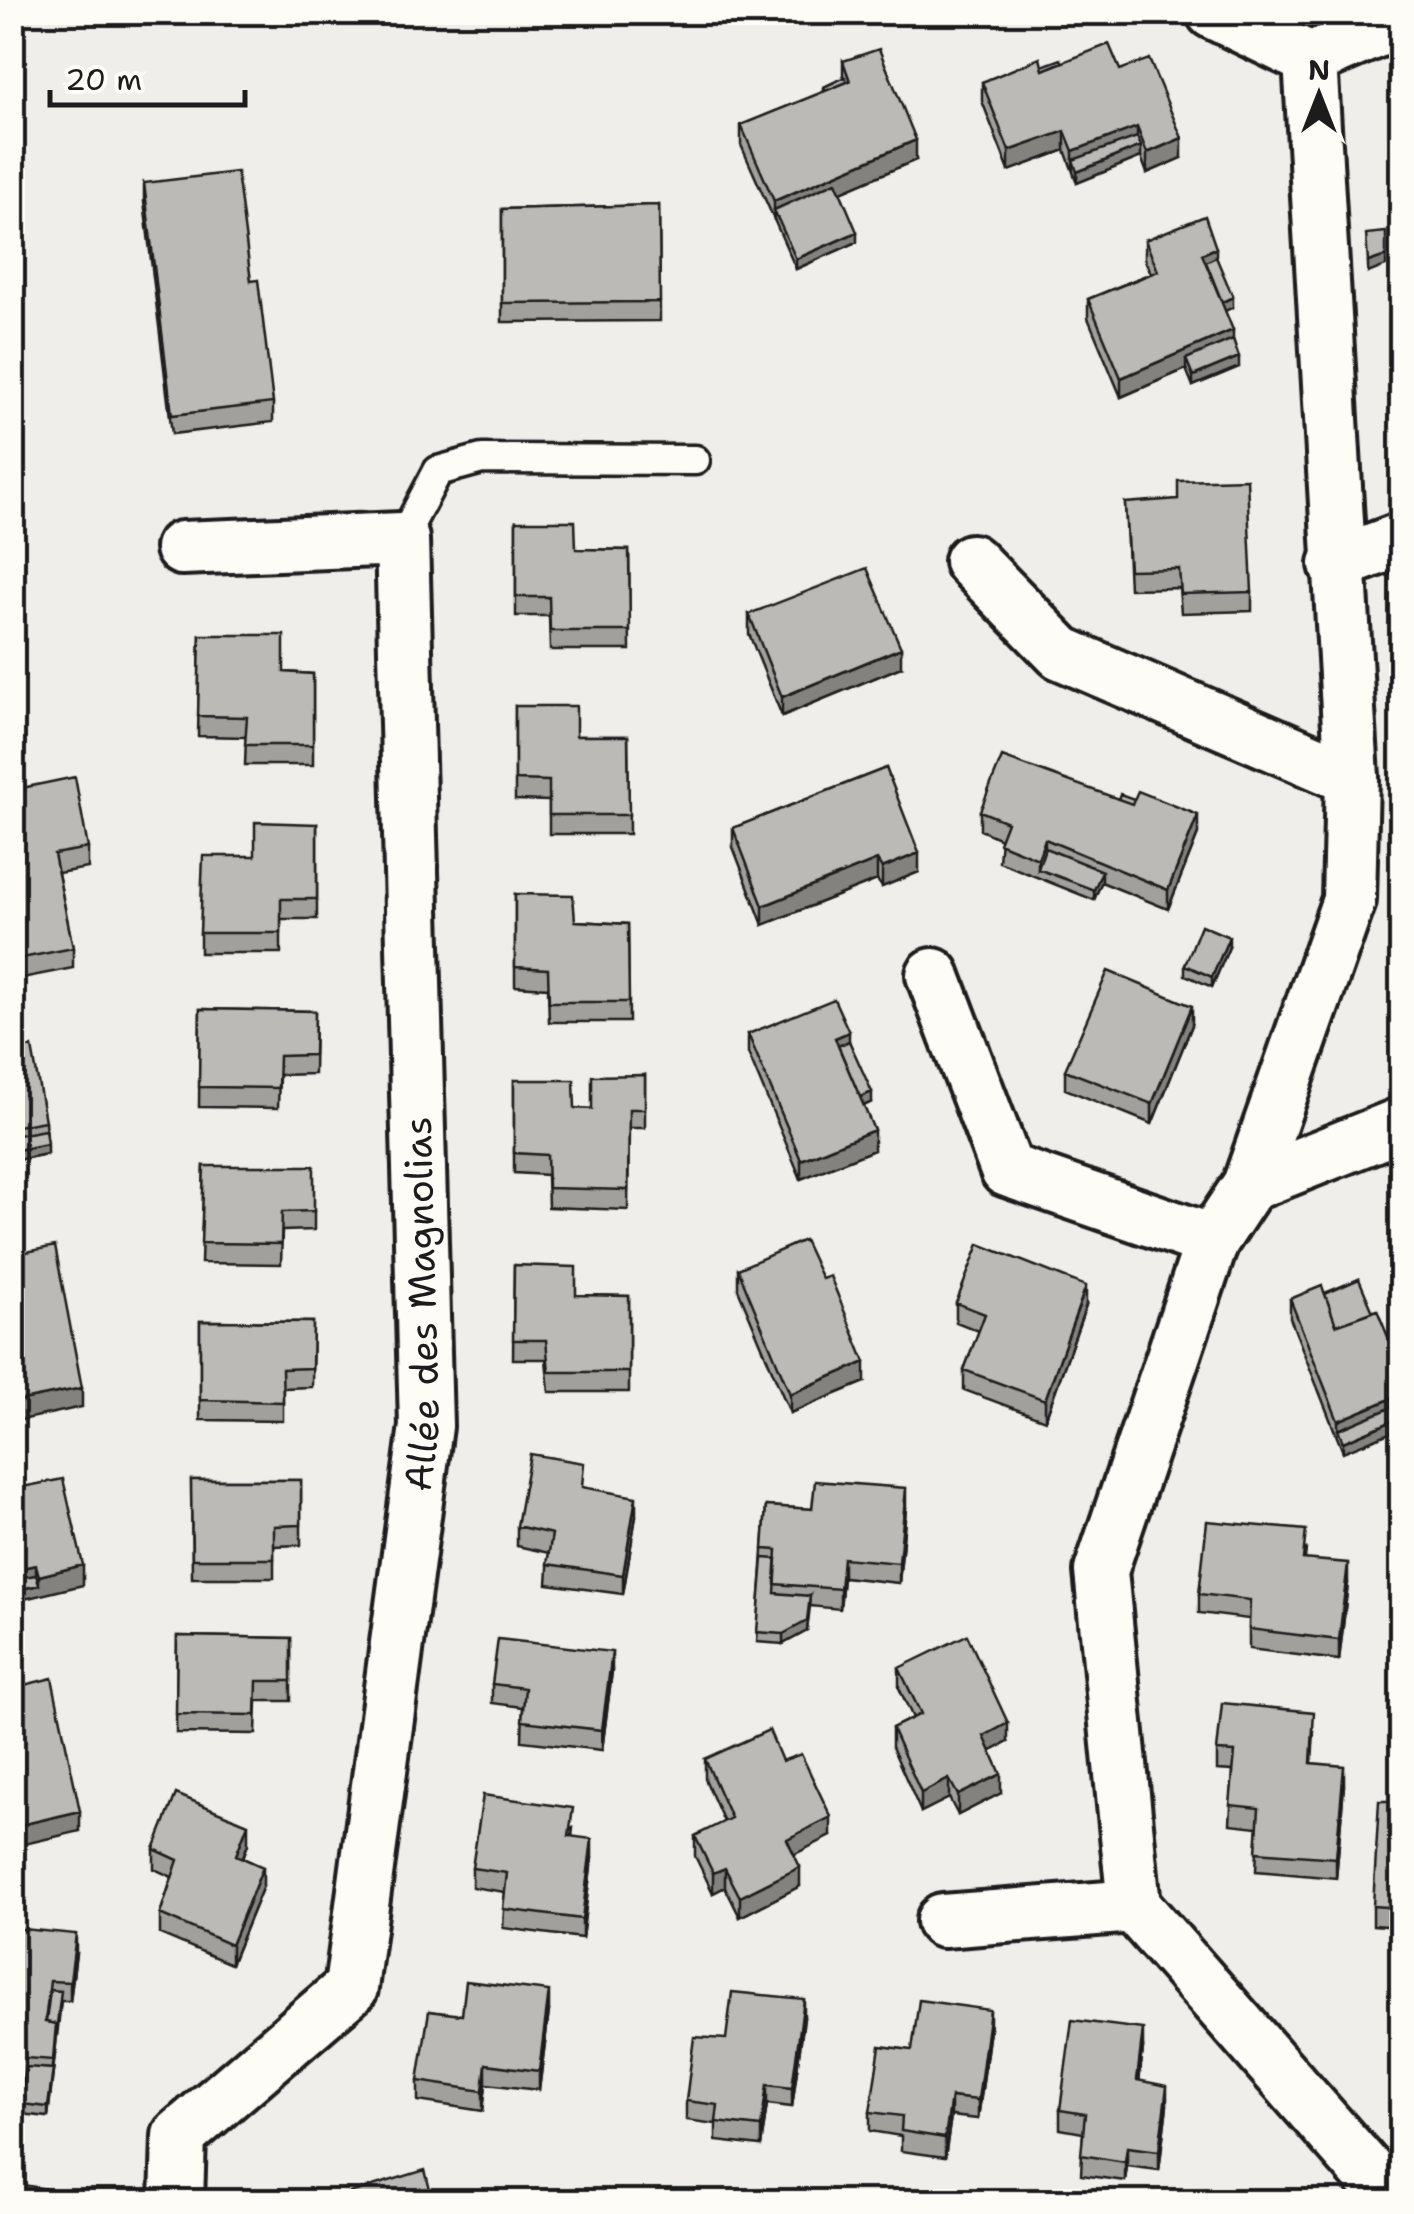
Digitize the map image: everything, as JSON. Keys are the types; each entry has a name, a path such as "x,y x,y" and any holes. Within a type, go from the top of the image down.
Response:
{"street":[{"path":"1213,12 1310,59 1402,20"},
{"path":"1310,59 1336,564 1352,778 1349,900 1250,1184 1212,1241 1101,1571 1134,1906 1394,2202"},
{"path":"182,548 402,539"},
{"name":"Allée des Magnolias","path":"178,2202 179,2136 352,1988 426,1426 402,539"},
{"path":"1336,564 1402,539"},
{"path":"972,561 1061,653 1352,778"},
{"path":"933,975 1007,1170 1212,1241"},
{"path":"1250,1184 1402,1124"},
{"path":"943,1921 1134,1906"}],"lane":[{"path":"402,539 438,471 482,459 695,460"}],"building":[{"path":"1109,44 1120,70 1149,59 1182,138 1147,153 1137,127 1073,151 1065,131 1009,151 982,82 1040,58 1043,70"},
{"path":"879,49 916,140 774,201 741,125 850,81 843,61"},
{"path":"1061,59 1062,62 1043,70 1042,66"},
{"path":"845,77 847,82 825,91 824,87"},
{"path":"1137,137 1141,146 1077,172 1073,160"},
{"path":"237,172 251,281 258,280 273,403 172,415 144,183"},
{"path":"836,182 857,232 796,259 774,210"},
{"path":"659,205 660,302 502,303 502,209"},
{"path":"1205,216 1216,248 1202,254 1233,330 1121,378 1088,299 1158,271 1145,240"},
{"path":"1386,232 1386,256 1368,262 1366,234"},
{"path":"1216,257 1233,297 1222,302 1206,262"},
{"path":"1233,339 1239,357 1193,376 1186,359"},
{"path":"1247,479 1252,592 1181,594 1179,569 1129,570 1125,503 1178,499 1178,481"},
{"path":"516,521 575,521 576,549 629,550 630,631 550,631 549,597 516,597"},
{"path":"867,568 901,648 782,697 749,614"},
{"path":"200,635 284,635 284,672 313,674 313,745 245,745 247,717 198,716"},
{"path":"515,706 576,706 576,736 628,736 629,815 549,815 549,781 515,780"},
{"path":"1002,757 1132,804 1138,791 1198,815 1168,890 1045,839 1038,859 999,843 1007,822 980,811"},
{"path":"886,768 919,853 882,868 877,860 763,906 733,828"},
{"path":"75,777 88,848 54,854 73,948 12,960 12,790"},
{"path":"1120,794 1134,799 1132,804 1118,799"},
{"path":"255,822 317,824 317,899 281,899 281,933 200,933 203,856 255,856"},
{"path":"1045,848 1102,871 1094,890 1038,869"},
{"path":"515,894 573,895 575,921 628,924 629,1002 549,1002 548,969 515,967"},
{"path":"1201,925 1229,937 1212,977 1185,965"},
{"path":"1108,971 1192,1006 1152,1104 1065,1070"},
{"path":"834,999 849,1032 835,1038 874,1130 801,1160 748,1034"},
{"path":"200,1009 315,1011 314,1055 279,1056 278,1088 199,1087"},
{"path":"849,1041 872,1092 860,1097 838,1046"},
{"path":"32,1047 45,1121 12,1127 12,1051"},
{"path":"645,1075 645,1109 629,1109 628,1190 548,1188 547,1155 514,1153 514,1080 574,1080 575,1108 592,1109 592,1076"},
{"path":"45,1130 47,1144 12,1151 12,1136"},
{"path":"204,1166 314,1166 314,1211 282,1212 281,1244 201,1243"},
{"path":"804,1240 822,1279 830,1276 865,1362 790,1394 738,1269"},
{"path":"979,1244 1086,1286 1045,1400 964,1370 985,1314 956,1303"},
{"path":"55,1246 82,1388 12,1402 12,1255"},
{"path":"514,1265 576,1267 576,1295 629,1296 629,1372 549,1372 546,1340 513,1340"},
{"path":"1359,1279 1373,1312 1336,1325 1325,1294"},
{"path":"1322,1286 1336,1325 1377,1310 1402,1371 1402,1394 1338,1421 1290,1299"},
{"path":"200,1321 313,1322 312,1368 282,1369 283,1402 200,1400"},
{"path":"1402,1403 1402,1417 1343,1442 1338,1430"},
{"path":"530,1454 584,1463 582,1487 636,1497 623,1575 547,1564 552,1534 517,1526"},
{"path":"63,1479 83,1565 39,1576 36,1565 12,1570 12,1489"},
{"path":"191,1480 301,1480 301,1525 274,1526 274,1559 192,1559"},
{"path":"815,1481 906,1488 899,1563 843,1558 840,1589 775,1584 777,1550 763,1549 766,1506 812,1509"},
{"path":"1207,1521 1306,1530 1303,1559 1348,1563 1339,1640 1249,1629 1250,1600 1199,1594"},
{"path":"763,1558 777,1559 775,1593 810,1596 807,1621 783,1634 757,1632"},
{"path":"36,1575 39,1585 12,1591 12,1579"},
{"path":"967,1635 1008,1723 984,1736 1001,1774 958,1795 949,1779 921,1793 892,1728 921,1714 899,1668"},
{"path":"177,1636 291,1638 291,1681 257,1681 256,1715 176,1714"},
{"path":"498,1639 612,1652 602,1730 522,1721 525,1688 492,1684"},
{"path":"52,1678 80,1811 12,1827 12,1688"},
{"path":"1222,1703 1314,1712 1311,1763 1344,1766 1336,1858 1256,1852 1259,1808 1230,1805 1235,1752 1217,1751"},
{"path":"769,1730 782,1761 801,1754 831,1817 787,1839 800,1867 740,1897 725,1868 713,1873 695,1836 731,1818 705,1759"},
{"path":"176,1794 248,1824 236,1855 263,1867 231,1945 160,1914 178,1860 154,1849"},
{"path":"483,1795 573,1808 569,1836 592,1839 582,1919 503,1909 507,1873 472,1868"},
{"path":"1379,1801 1402,1801 1402,1979 1398,1978 1401,1908 1373,1906"},
{"path":"12,1928 76,1934 70,1982 50,1981 45,2022 56,2024 53,2060 26,2058 21,2095 12,2094"},
{"path":"466,1981 549,1991 539,2071 486,2064 483,2091 418,2081 429,2011 462,2015"},
{"path":"50,1990 61,1991 56,2033 56,2024 46,2022"},
{"path":"732,1992 804,1999 792,2088 767,2085 761,2127 716,2122 718,2105 686,2101 694,2037 726,2039"},
{"path":"919,2000 990,2010 978,2100 951,2097 945,2138 901,2131 902,2116 870,2112 880,2046 912,2050"},
{"path":"1072,2020 1143,2029 1137,2080 1167,2086 1159,2151 1127,2147 1125,2162 1081,2155 1085,2114 1060,2110"},
{"path":"26,2067 53,2069 48,2107 21,2104"},
{"path":"425,2170 433,2202 320,2202"},
{"path":"12,2183 76,2194 75,2202 12,2202"},
{"path":"667,2195 669,2202 647,2202"}]}
